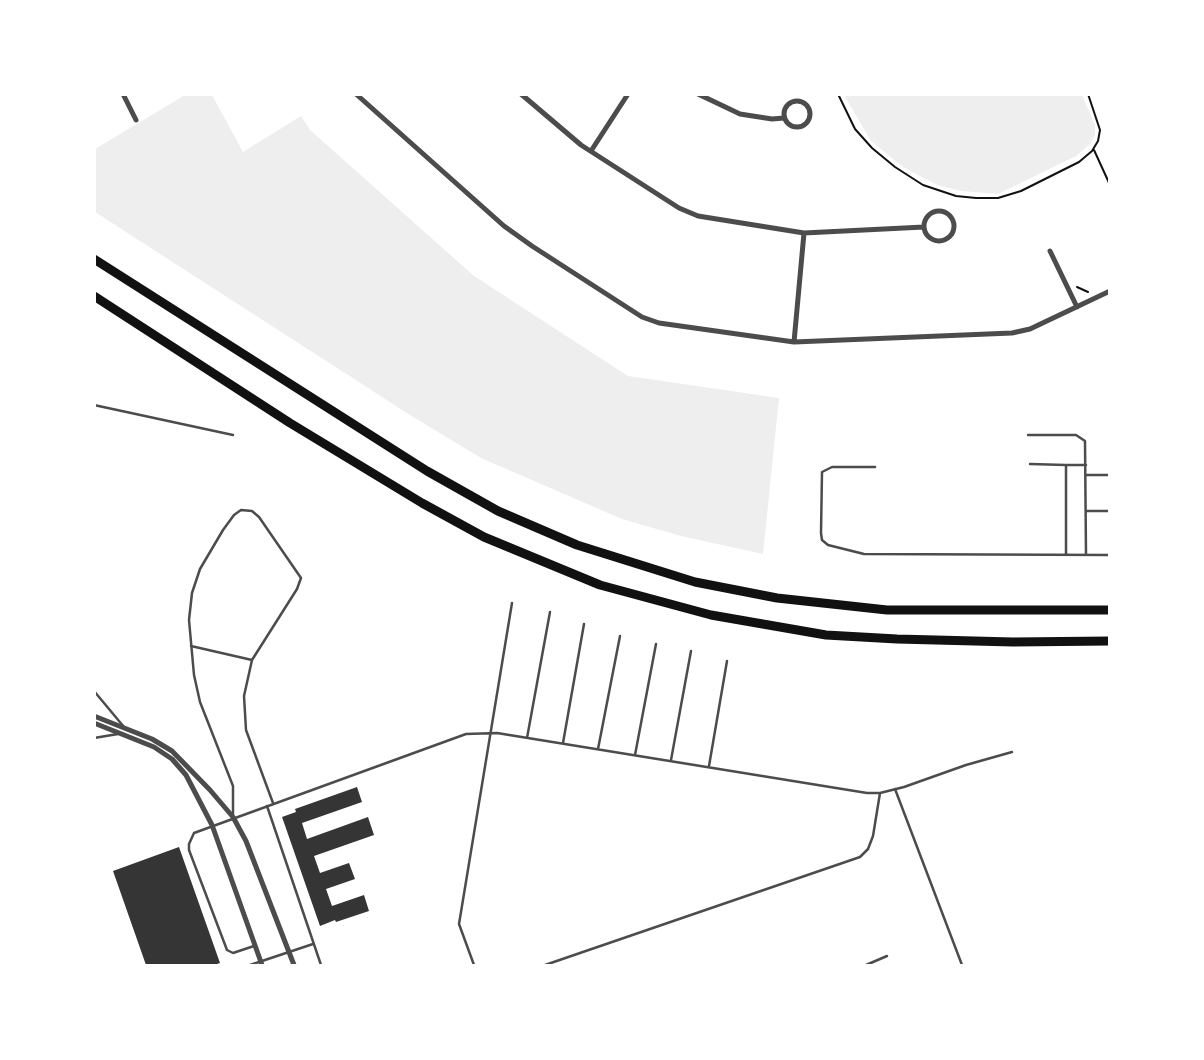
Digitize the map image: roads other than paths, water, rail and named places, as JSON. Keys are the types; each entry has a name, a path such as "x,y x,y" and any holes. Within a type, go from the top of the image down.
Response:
{"main road":[{"path":"94,259 427,471 498,511 577,545 695,582 788,599 887,610 1110,610"},
{"path":"94,296 290,424 422,503 484,537 600,585 710,615 826,635 1013,642 1110,641"}],"street":[{"path":"123,94 136,120"},
{"path":"356,94 504,226 642,317 669,325 794,342 821,343 1022,332 1110,291"},
{"path":"521,94 572,139 688,213 804,233 924,226"},
{"path":"591,151 628,94"},
{"path":"698,94 740,114 784,118"},
{"path":"794,101 804,103 810,111 808,121 800,127 790,126 784,118 786,107 794,101"},
{"path":"936,211 950,215 954,225 947,238 937,240 928,236 924,226 927,217 936,211"},
{"path":"794,342 804,233"},
{"path":"1050,251 1077,307"},
{"path":"94,716 154,747 172,759 187,775 212,825 261,963"},
{"path":"94,723 152,739 172,751 233,817 246,841 294,965"}],"lane":[{"path":"94,405 233,435"},
{"path":"1028,435 1076,435 1085,441 1086,555"},
{"path":"1030,464 1086,465"},
{"path":"1066,465 1066,555"},
{"path":"875,467 832,467 822,472 821,533 822,540 828,545 864,554 1110,555"},
{"path":"1086,475 1110,475"},
{"path":"233,817 233,786 200,702 194,675 189,620 192,593 200,569 212,546 234,515 241,510 251,511 259,517 301,578 297,589 252,660 244,696 246,730 273,803"},
{"path":"1086,511 1110,511"},
{"path":"474,965 459,924 512,603"},
{"path":"527,738 550,612"},
{"path":"563,743 584,624"},
{"path":"597,749 620,636"},
{"path":"635,755 656,643"},
{"path":"191,646 252,660"},
{"path":"671,760 691,651"},
{"path":"709,766 727,661"},
{"path":"94,691 123,731 94,738"},
{"path":"255,946 228,952 189,850 194,833 466,734 490,733 563,743 841,790 880,793 1012,752"},
{"path":"895,789 962,965"},
{"path":"545,965 860,857 868,849 873,836 880,793"},
{"path":"267,806 321,965"},
{"path":"250,965 314,944"},
{"path":"866,965 887,956"}]}
